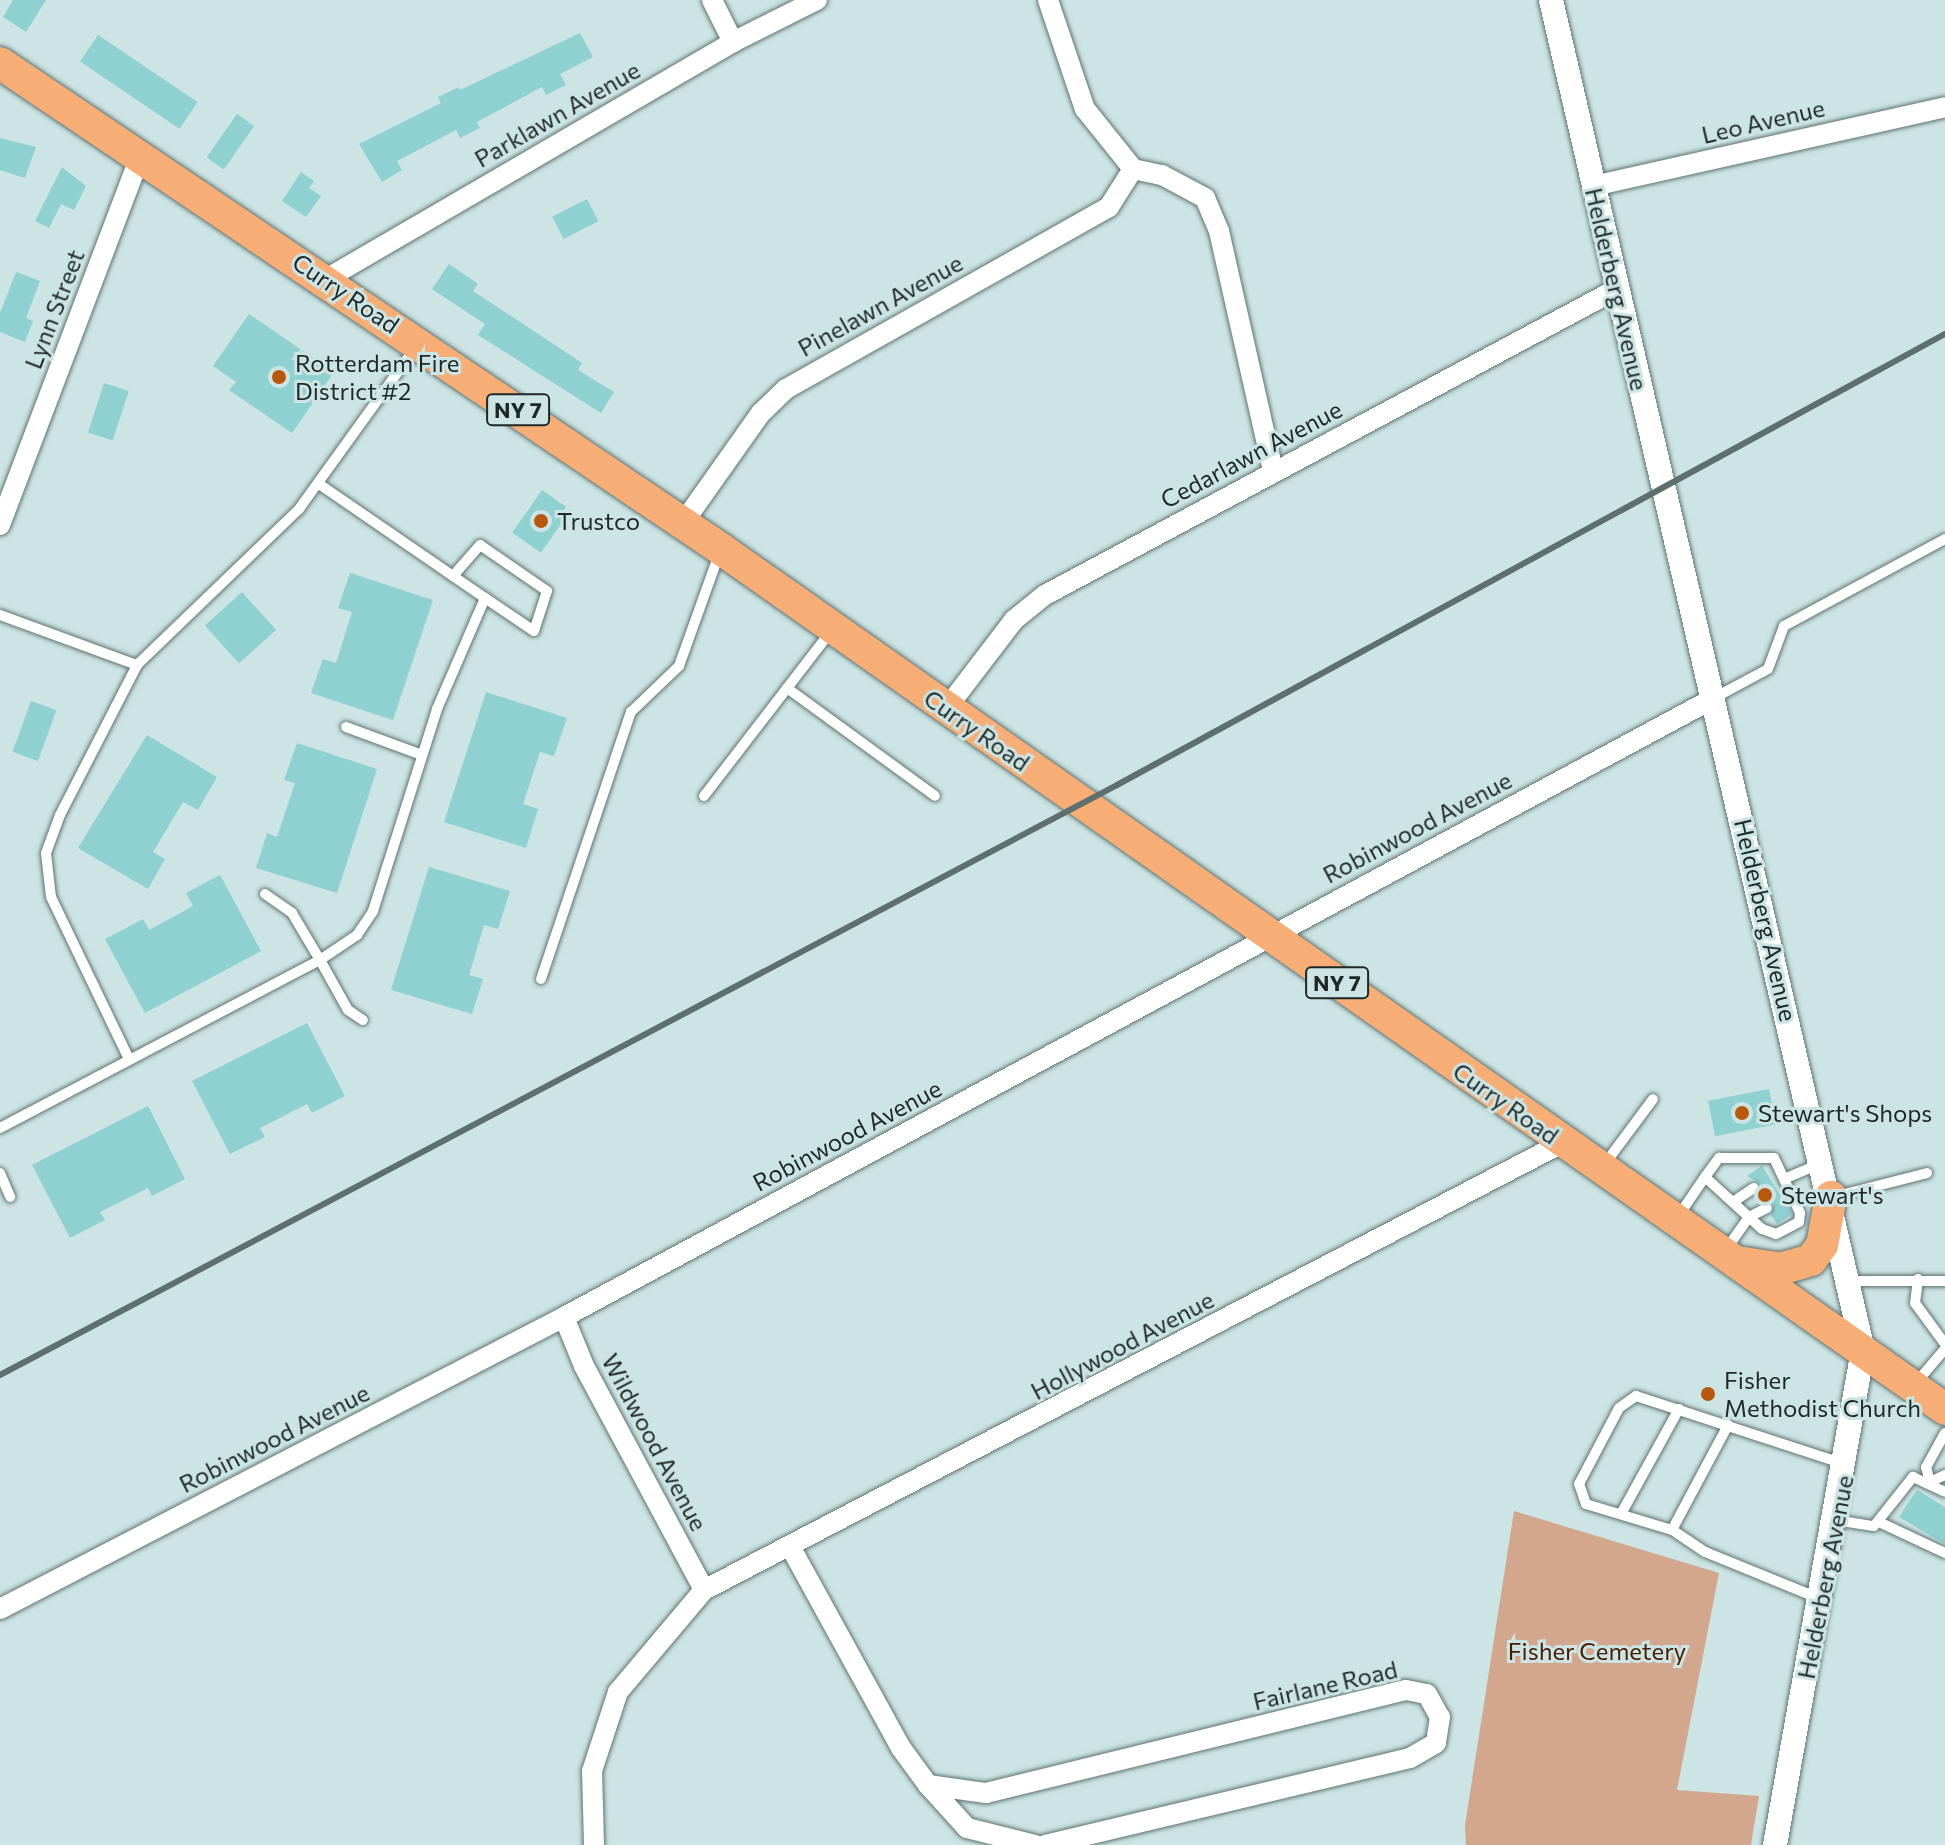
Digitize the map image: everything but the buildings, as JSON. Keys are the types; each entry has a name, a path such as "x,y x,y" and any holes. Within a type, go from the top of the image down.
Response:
{"main road":[{"name":"Curry Road","path":"0,63 326,279 721,549 1562,1143 1945,1409"},
{"path":"1730,1257 1780,1269 1811,1260 1822,1245 1831,1197"}],"street":[{"path":"712,0 733,42"},
{"name":"Parklawn Avenue","path":"326,279 733,42 817,0"},
{"path":"1048,0 1085,109 1133,169 1162,175 1205,198 1219,231 1273,471"},
{"name":"Helderberg Avenue","path":"1551,0 1831,1197 1863,1350 1846,1465 1775,1845"},
{"name":"Leo Avenue","path":"1593,186 1945,107"},
{"name":"Lynn Street","path":"0,525 140,157"},
{"name":"Pinelawn Avenue","path":"683,523 761,413 786,389 1109,207 1133,169"},
{"name":"Cedarlawn Avenue","path":"946,709 1014,620 1045,595 1617,289"},
{"name":"Robinwood Avenue","path":"0,1609 564,1317 1714,698"},
{"name":"Hollywood Avenue","path":"704,1590 791,1548 1562,1143"},
{"name":"Wildwood Avenue","path":"564,1317 584,1366 704,1590"},
{"path":"791,1548 901,1748 928,1785 967,1828 1035,1845"},
{"path":"594,1845 592,1771 618,1692 704,1590"},
{"name":"Fairlane Road","path":"928,1785 986,1793 1406,1690 1427,1694 1440,1717 1436,1743 1410,1758 1045,1845"}],"lane":[{"path":"129,1059 51,897 46,853 60,815 137,665 299,509 419,342"},
{"path":"319,484 485,598 534,631 547,591 480,545 453,576"},
{"path":"1714,698 1768,669 1784,626 1945,539"},
{"path":"541,979 631,712 679,666 721,549"},
{"path":"0,1128 320,960 357,935 373,911 422,755 485,598"},
{"path":"0,615 137,665"},
{"path":"704,796 833,629"},
{"path":"787,688 935,796"},
{"path":"346,727 422,755"},
{"path":"265,894 292,913 348,1010 363,1020"},
{"path":"1601,1169 1653,1099"},
{"path":"1676,1220 1705,1177 1719,1158 1774,1158 1778,1176 1799,1222 1776,1234 1749,1217 1705,1177"},
{"path":"1778,1176 1823,1163"},
{"path":"0,1173 10,1197"},
{"path":"1831,1197 1927,1173"},
{"path":"1733,1202 1754,1188"},
{"path":"1730,1257 1749,1217 1767,1208"},
{"path":"1913,1386 1945,1346 1915,1303 1918,1279"},
{"path":"1850,1281 1945,1281"},
{"path":"1821,1599 1705,1552 1672,1530 1586,1504 1579,1495 1579,1484 1619,1408 1636,1396 1846,1465"},
{"path":"1621,1514 1679,1409"},
{"path":"1672,1530 1728,1425"},
{"path":"1930,1482 1926,1467 1945,1433"},
{"path":"1930,1482 1945,1475"},
{"path":"1835,1520 1874,1526 1913,1477 1930,1482 1945,1492"},
{"path":"1879,1522 1945,1553"}],"green space":[{"name":"Fisher Cemetery","path":"1514,1511 1719,1573 1677,1790 1759,1796 1751,1845 1466,1845 1465,1825"}],"railway":[{"path":"0,1375 1117,785 1945,334"}],"place":[{"name":"Rotterdam Fire District #2","path":"279,377"},
{"name":"Trustco","path":"541,521"},
{"name":"Stewart's Shops","path":"1742,1113"},
{"name":"Stewart's","path":"1765,1195"},
{"name":"Fisher Methodist Church","path":"1708,1394"}]}
